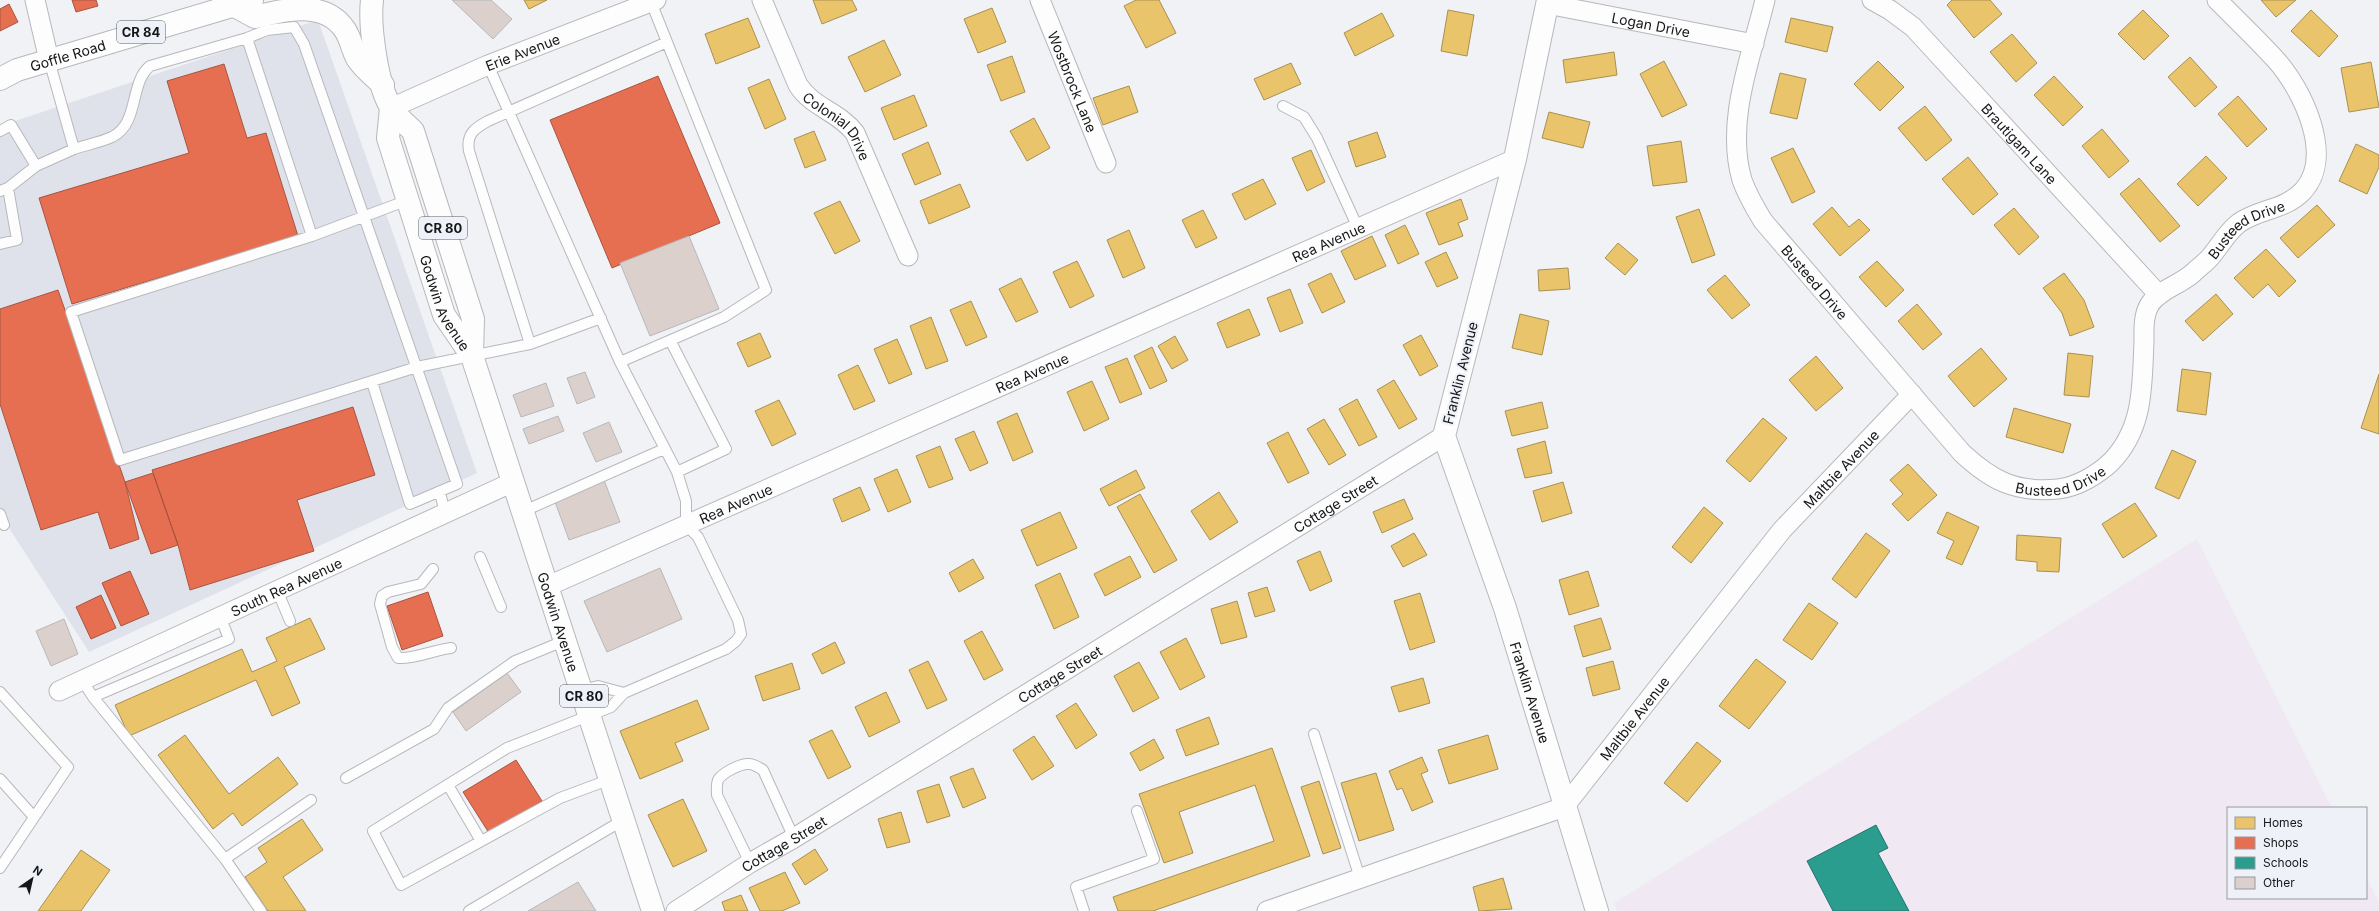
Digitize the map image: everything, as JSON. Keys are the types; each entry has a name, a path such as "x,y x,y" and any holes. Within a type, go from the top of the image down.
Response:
{"main road":[{"name":"Godwin Avenue","path":"372,0 370,18 373,44 383,85 391,108 413,131 473,319 472,356"},
{"name":"Goffle Road","path":"0,79 17,70 242,2"},
{"path":"242,2 255,17 306,6 324,11 339,21 344,28 357,58 383,85"},
{"name":"Franklin Avenue","path":"1548,2 1515,159 1444,436 1505,608 1564,807 1597,911"},
{"name":"Godwin Avenue","path":"391,108 388,138 444,315 472,356 625,819 653,911"}],"street":[{"path":"35,0 49,60"},
{"name":"Colonial Drive","path":"762,0 798,85 805,95 815,104 846,121 855,132 908,256"},
{"name":"Wostbrock Lane","path":"1040,0 1106,163"},
{"name":"Busteed Drive","path":"1765,0 1740,101 1736,128 1738,160 1742,180 1751,201 1763,221 1962,453 1981,471 1998,481 2018,488 2041,490 2063,488 2085,480 2104,468 2121,452 2132,434 2139,414 2142,393 2145,316 2150,304 2159,295 2189,277 2211,257 2238,224 2253,215 2274,210 2289,203 2304,190 2313,174 2317,157 2316,140 2305,108 2295,87 2277,61 2217,0"},
{"name":"Brautigam Lane","path":"1872,0 1890,10 1913,27 2159,295"},
{"name":"Erie Avenue","path":"391,108 488,65 654,1"},
{"name":"Logan Drive","path":"1548,2 1754,44"},
{"name":"Rea Avenue","path":"548,586 1515,159"},
{"name":"Maltbie Avenue","path":"1564,807 1782,530 1912,394"},
{"name":"Cottage Street","path":"676,911 750,863 794,838 1444,436"},
{"name":"South Rea Avenue","path":"59,690 513,482"},
{"path":"1267,911 1564,807"}],"lane":[{"path":"620,362 671,342 724,317 766,290 667,42 654,1"},
{"path":"0,244 17,240 4,189 36,166 74,149 113,137 124,128 142,72 150,66 246,38 267,30 294,27 304,44 457,484 410,504 372,382"},
{"path":"246,38 312,236"},
{"path":"530,344 468,144 471,133 476,128 667,42"},
{"path":"49,60 74,149"},
{"path":"488,65 620,362 677,472 686,501 686,525 698,537 738,620 741,634 736,641 726,649 624,693 611,707 507,748 373,831 401,884 560,798 611,779"},
{"path":"1283,106 1304,118 1317,138 1358,228"},
{"path":"0,130 11,125 36,166"},
{"path":"408,200 364,218 312,236 71,312 120,460 417,367 530,344 601,318"},
{"path":"671,342 726,449 677,472"},
{"path":"524,511 664,449"},
{"path":"440,492 445,514"},
{"path":"0,514 4,526"},
{"path":"480,557 501,607"},
{"path":"433,568 421,584 388,592 382,596 380,604 392,647 398,658 407,658 437,649 451,648"},
{"path":"277,590 290,621"},
{"path":"93,697 228,639 220,616"},
{"path":"346,778 434,729 448,708 515,661 566,640"},
{"path":"82,680 93,697 225,859 261,911"},
{"path":"582,690 598,686 624,693"},
{"path":"0,692 68,767 2,862"},
{"path":"1314,734 1360,878"},
{"path":"750,863 717,795 716,785 719,778 725,773 746,763 755,765 763,770 794,838"},
{"path":"0,779 34,817"},
{"path":"448,785 481,841"},
{"path":"225,859 311,800"},
{"path":"1084,911 1076,887 1154,859 1137,811"},
{"path":"469,911 625,819"}],"shaded area":[{"path":"318,20 477,473 89,652 0,514 0,126"},
{"path":"2197,539 2331,807 2227,807 2227,899 2367,899 2367,879 2379,902 2379,911 1617,911 1614,903"}],"building: Homes":[{"path":"524,0 547,0 529,9"},
{"path":"813,0 852,0 857,10 822,24"},
{"path":"1136,0 1159,0 1176,33 1146,48 1124,6"},
{"path":"1952,0 1990,0 2002,14 1974,38 1947,5"},
{"path":"2261,0 2296,0 2276,17"},
{"path":"992,8 1006,42 978,53 964,19"},
{"path":"1448,10 1474,15 1467,56 1441,51"},
{"path":"2143,10 2169,36 2144,60 2118,34"},
{"path":"2311,10 2338,36 2319,57 2291,31"},
{"path":"1382,13 1394,36 1355,56 1344,33"},
{"path":"748,18 760,47 716,64 705,34"},
{"path":"1791,18 1833,27 1827,52 1785,42"},
{"path":"2012,34 2037,63 2016,82 1990,52"},
{"path":"884,40 901,75 865,92 848,57"},
{"path":"1614,52 1617,75 1566,83 1563,60"},
{"path":"1012,56 1025,92 1001,101 987,65"},
{"path":"2190,57 2217,87 2195,107 2168,77"},
{"path":"1664,61 1687,105 1662,117 1640,74"},
{"path":"1878,61 1904,87 1880,111 1854,84"},
{"path":"2371,62 2379,107 2349,112 2341,68"},
{"path":"1291,63 1301,84 1264,100 1254,79"},
{"path":"1780,73 1806,79 1797,119 1770,113"},
{"path":"2054,76 2083,107 2063,126 2034,95"},
{"path":"769,79 786,119 765,129 748,88"},
{"path":"1129,86 1138,112 1103,125 1093,98"},
{"path":"914,95 927,126 894,140 881,108"},
{"path":"2238,96 2267,129 2247,147 2218,114"},
{"path":"1925,106 1952,140 1926,161 1898,128"},
{"path":"1549,112 1590,122 1583,148 1542,138"},
{"path":"1034,118 1050,148 1027,161 1010,131"},
{"path":"2102,129 2129,161 2109,178 2082,146"},
{"path":"814,131 826,160 805,168 794,139"},
{"path":"1377,132 1386,157 1356,167 1348,142"},
{"path":"1681,141 1687,182 1653,186 1647,146"},
{"path":"928,142 941,174 915,185 902,154"},
{"path":"2356,144 2379,155 2379,167 2367,194 2339,181"},
{"path":"1793,148 1815,192 1792,203 1771,158"},
{"path":"1311,150 1325,182 1307,191 1292,158"},
{"path":"2206,156 2227,178 2198,206 2177,184"},
{"path":"1968,157 1998,194 1973,215 1942,179"},
{"path":"2139,178 2180,226 2160,242 2120,194"},
{"path":"1263,179 1276,204 1245,220 1232,194"},
{"path":"960,184 970,207 929,224 920,201"},
{"path":"1461,199 1468,219 1458,223 1463,236 1439,245 1426,213"},
{"path":"840,201 860,241 835,254 814,213"},
{"path":"2317,205 2335,225 2298,258 2280,238"},
{"path":"1832,207 1849,227 1859,219 1870,230 1840,256 1813,224"},
{"path":"2014,208 2039,237 2019,255 1994,225"},
{"path":"1699,209 1715,255 1692,263 1676,217"},
{"path":"1203,210 1217,238 1196,248 1182,220"},
{"path":"1405,225 1419,254 1398,264 1385,235"},
{"path":"1129,230 1145,268 1123,278 1107,240"},
{"path":"1372,236 1386,266 1355,280 1341,251"},
{"path":"1618,243 1638,260 1625,275 1605,258"},
{"path":"2266,249 2296,281 2279,297 2268,284 2253,298 2234,278"},
{"path":"1446,252 1458,278 1437,287 1425,262"},
{"path":"1077,261 1094,296 1070,308 1053,272"},
{"path":"1877,261 1904,290 1886,307 1859,277"},
{"path":"1568,268 1570,289 1539,291 1538,270"},
{"path":"1331,273 1345,302 1322,313 1308,284"},
{"path":"2064,273 2084,300 2094,327 2070,336 2062,313 2043,288"},
{"path":"1725,275 1750,305 1732,319 1707,290"},
{"path":"1021,278 1038,312 1016,322 999,289"},
{"path":"1290,289 1303,323 1280,332 1267,298"},
{"path":"2216,294 2233,314 2203,341 2185,321"},
{"path":"971,301 987,337 966,346 950,310"},
{"path":"1917,304 1942,334 1923,350 1898,321"},
{"path":"1249,309 1260,335 1227,348 1217,323"},
{"path":"1520,314 1549,321 1542,355 1512,348"},
{"path":"931,317 948,361 926,369 910,326"},
{"path":"760,333 771,357 748,367 737,343"},
{"path":"1421,335 1438,366 1420,376 1403,345"},
{"path":"1175,336 1188,360 1172,369 1158,346"},
{"path":"897,339 912,374 889,384 874,349"},
{"path":"1152,347 1167,381 1150,389 1134,356"},
{"path":"1981,348 2007,379 1974,407 1948,376"},
{"path":"2068,353 2093,356 2089,397 2064,395"},
{"path":"1816,356 1843,388 1816,411 1789,380"},
{"path":"1127,358 1142,394 1120,403 1105,367"},
{"path":"858,365 875,401 854,410 838,375"},
{"path":"2182,369 2211,373 2206,415 2177,411"},
{"path":"2379,374 2379,434 2361,428"},
{"path":"1394,380 1417,419 1399,429 1377,390"},
{"path":"1092,381 1109,419 1084,431 1067,392"},
{"path":"1357,399 1377,437 1359,446 1339,409"},
{"path":"779,400 796,434 772,446 755,411"},
{"path":"1542,402 1548,428 1512,436 1505,411"},
{"path":"2014,408 2071,424 2063,453 2006,437"},
{"path":"1017,413 1033,452 1013,461 997,422"},
{"path":"1763,418 1787,438 1750,482 1726,461"},
{"path":"1324,419 1346,455 1329,465 1307,429"},
{"path":"974,431 988,463 970,471 955,439"},
{"path":"1288,432 1309,473 1288,483 1267,443"},
{"path":"1545,441 1552,473 1525,478 1517,449"},
{"path":"940,446 953,479 929,488 916,456"},
{"path":"2172,450 2196,461 2179,499 2155,488"},
{"path":"1908,464 1937,495 1908,521 1892,504 1903,494 1890,480"},
{"path":"897,469 911,502 888,512 874,479"},
{"path":"1136,470 1145,488 1109,506 1100,489"},
{"path":"1563,482 1572,513 1542,522 1533,491"},
{"path":"860,487 870,510 842,522 833,499"},
{"path":"1219,492 1238,522 1210,540 1191,511"},
{"path":"1140,494 1177,560 1154,573 1117,507"},
{"path":"1404,499 1413,519 1382,533 1373,512"},
{"path":"2135,503 2157,536 2123,558 2102,524"},
{"path":"1704,507 1723,523 1691,563 1672,547"},
{"path":"1060,512 1077,548 1037,566 1021,530"},
{"path":"1947,512 1979,527 1962,565 1946,558 1954,541 1937,533"},
{"path":"1414,533 1427,555 1403,567 1391,546"},
{"path":"1866,533 1890,551 1856,598 1832,579"},
{"path":"2017,535 2061,538 2059,572 2037,571 2037,562 2016,560"},
{"path":"1320,551 1332,581 1310,591 1297,561"},
{"path":"1130,556 1141,577 1105,596 1094,574"},
{"path":"973,559 984,578 959,592 949,573"},
{"path":"1588,571 1599,606 1569,615 1559,580"},
{"path":"1060,573 1079,617 1054,629 1035,585"},
{"path":"1267,587 1275,611 1255,617 1248,593"},
{"path":"1420,593 1435,642 1410,650 1394,601"},
{"path":"1237,601 1247,637 1221,644 1211,609"},
{"path":"1809,603 1838,623 1812,660 1783,640"},
{"path":"310,618 325,649 284,667 300,703 272,716 256,680 129,736 115,705 242,649 252,672 277,661 266,638"},
{"path":"1601,618 1611,649 1583,657 1574,626"},
{"path":"982,631 1003,670 984,680 964,641"},
{"path":"1186,638 1205,677 1180,690 1160,652"},
{"path":"835,642 845,663 822,674 812,654"},
{"path":"1756,659 1786,682 1749,729 1719,706"},
{"path":"928,661 947,700 927,709 909,670"},
{"path":"1613,661 1620,689 1593,696 1586,668"},
{"path":"1139,662 1159,698 1133,712 1114,676"},
{"path":"792,663 800,689 763,701 755,676"},
{"path":"1423,678 1430,703 1399,712 1391,687"},
{"path":"886,692 900,722 869,737 855,707"},
{"path":"697,700 709,729 675,743 683,761 640,779 620,731"},
{"path":"1076,703 1097,735 1076,749 1056,716"},
{"path":"1209,717 1219,744 1186,756 1176,730"},
{"path":"832,730 851,767 828,779 809,741"},
{"path":"185,735 229,794 278,757 298,784 242,826 233,813 213,829 158,755"},
{"path":"1488,735 1498,769 1449,784 1438,750"},
{"path":"1034,736 1054,766 1032,780 1013,750"},
{"path":"1154,739 1164,758 1140,771 1130,753"},
{"path":"1697,742 1721,761 1687,802 1664,783"},
{"path":"1272,748 1310,856 1153,911 1118,911 1113,897 1274,841 1255,785 1179,812 1193,853 1164,863 1139,794"},
{"path":"1422,757 1428,771 1421,774 1433,802 1412,811 1402,788 1397,790 1389,771"},
{"path":"973,768 986,798 963,808 950,777"},
{"path":"1376,773 1394,830 1359,841 1341,783"},
{"path":"1319,781 1341,848 1323,854 1301,787"},
{"path":"939,784 950,816 927,823 917,791"},
{"path":"683,799 707,851 673,867 648,815"},
{"path":"901,812 910,842 887,848 878,819"},
{"path":"302,819 323,850 283,877 306,911 268,911 245,877 267,862 258,848"},
{"path":"815,849 828,870 805,885 792,864"},
{"path":"81,850 110,870 81,911 38,911"},
{"path":"785,872 800,903 782,911 760,911 749,888"},
{"path":"1503,878 1512,909 1479,911 1473,887"},
{"path":"741,895 748,911 725,911 722,902"}],"building: Shops":[{"path":"72,0 96,0 98,6 76,12"},
{"path":"9,4 18,22 0,31 0,9"},
{"path":"224,64 247,138 266,133 298,236 72,304 39,198 189,153 167,81"},
{"path":"658,76 720,223 612,268 550,120"},
{"path":"58,290 125,482 139,539 110,549 98,512 41,530 0,404 0,309"},
{"path":"353,407 375,475 297,500 314,551 190,590 178,545 152,470"},
{"path":"153,473 178,545 151,554 125,482"},
{"path":"130,571 149,614 121,626 102,583"},
{"path":"428,592 443,636 402,650 387,606"},
{"path":"101,595 116,628 91,639 76,607"},
{"path":"516,760 542,801 489,833 463,792"}],"building: Schools":[{"path":"1876,825 1888,848 1878,853 1909,911 1833,911 1807,861"}],"building: Other":[{"path":"452,0 491,0 512,19 493,39"},
{"path":"689,236 719,309 650,336 620,263"},
{"path":"585,372 595,397 577,404 567,378"},
{"path":"546,383 554,406 521,417 513,395"},
{"path":"558,416 564,431 529,444 523,429"},
{"path":"609,422 622,452 596,462 583,433"},
{"path":"604,480 620,522 569,540 554,499"},
{"path":"660,568 682,619 607,652 584,601"},
{"path":"64,619 78,654 51,666 36,631"},
{"path":"507,673 521,692 466,731 453,712"},
{"path":"578,882 596,911 528,911"}]}
